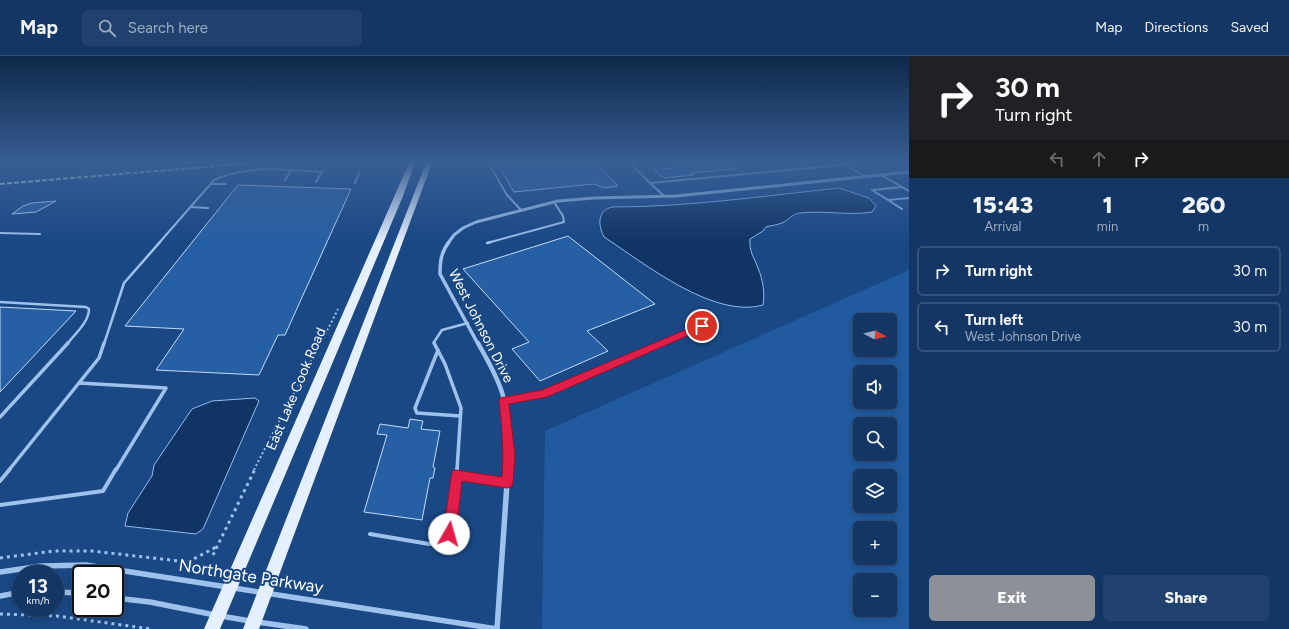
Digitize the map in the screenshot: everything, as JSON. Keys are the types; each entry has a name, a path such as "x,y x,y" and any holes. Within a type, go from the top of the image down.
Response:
{"main road":[{"name":"East Lake Cook Road","path":"215,622 401,190"},
{"path":"252,625 419,190"}],"street":[{"name":"West Johnson Drive","path":"497,629 509,455 504,401 494,372 440,274 440,261 443,249 454,234 476,222 554,202 588,198 664,196 727,190"},
{"name":"Northgate Parkway","path":"0,572 41,566 86,565 230,586 497,629"},
{"path":"0,596 12,594"},
{"path":"124,599 150,602 215,622 306,629"}],"lane":[{"path":"0,481 99,358 124,283 206,190"},
{"path":"502,190 521,210"},
{"path":"657,190 664,196"},
{"path":"875,190 872,190 902,209"},
{"path":"888,200 909,198"},
{"path":"487,244 564,222 563,216 554,202"},
{"path":"190,207 208,208"},
{"path":"0,233 40,234"},
{"path":"0,302 86,307 89,309 89,313 81,328 0,417"},
{"path":"370,534 429,544 442,541 449,534 456,475 461,408 434,342 442,330 468,323"},
{"path":"504,401 543,394 702,326"},
{"path":"438,350 415,408 417,413 460,416"},
{"path":"0,505 103,491 166,388 78,383"},
{"path":"456,475 507,483"}],"path":[{"path":"213,555 274,429 310,366 341,303"},
{"path":"0,558 54,551 92,551 188,562 217,547"},
{"path":"0,614 43,615 112,622 151,629"}],"shaded area":[{"path":"824,190 844,190 869,198 876,206 872,212 863,213 809,212 793,215 782,223 766,227 763,231 750,239 751,251 760,273 764,296 763,305 743,307 723,304 701,296 659,274 604,237 600,223 601,215 607,209 612,207 640,207 754,198"},
{"path":"909,270 909,629 542,629 545,431"},
{"path":"255,398 259,401 203,529 196,534 125,526 128,513 152,476 154,465 192,409 212,401"}],"building":[{"path":"234,190 351,190 285,335 278,335 259,375 156,370 184,329 125,326"},
{"path":"513,190 537,190 514,192"},
{"path":"56,201 36,212 12,214 23,206 32,203"},
{"path":"568,236 655,304 587,331 608,351 540,381 512,349 529,342 463,269"},
{"path":"0,307 76,311 0,392"},
{"path":"410,419 423,421 421,429 440,431 433,467 435,468 433,478 430,478 422,520 364,512 387,435 377,434 380,424 408,428"}],"route":[{"path":"449,534 456,475 507,483 509,455 504,401 543,394 702,326"}]}
